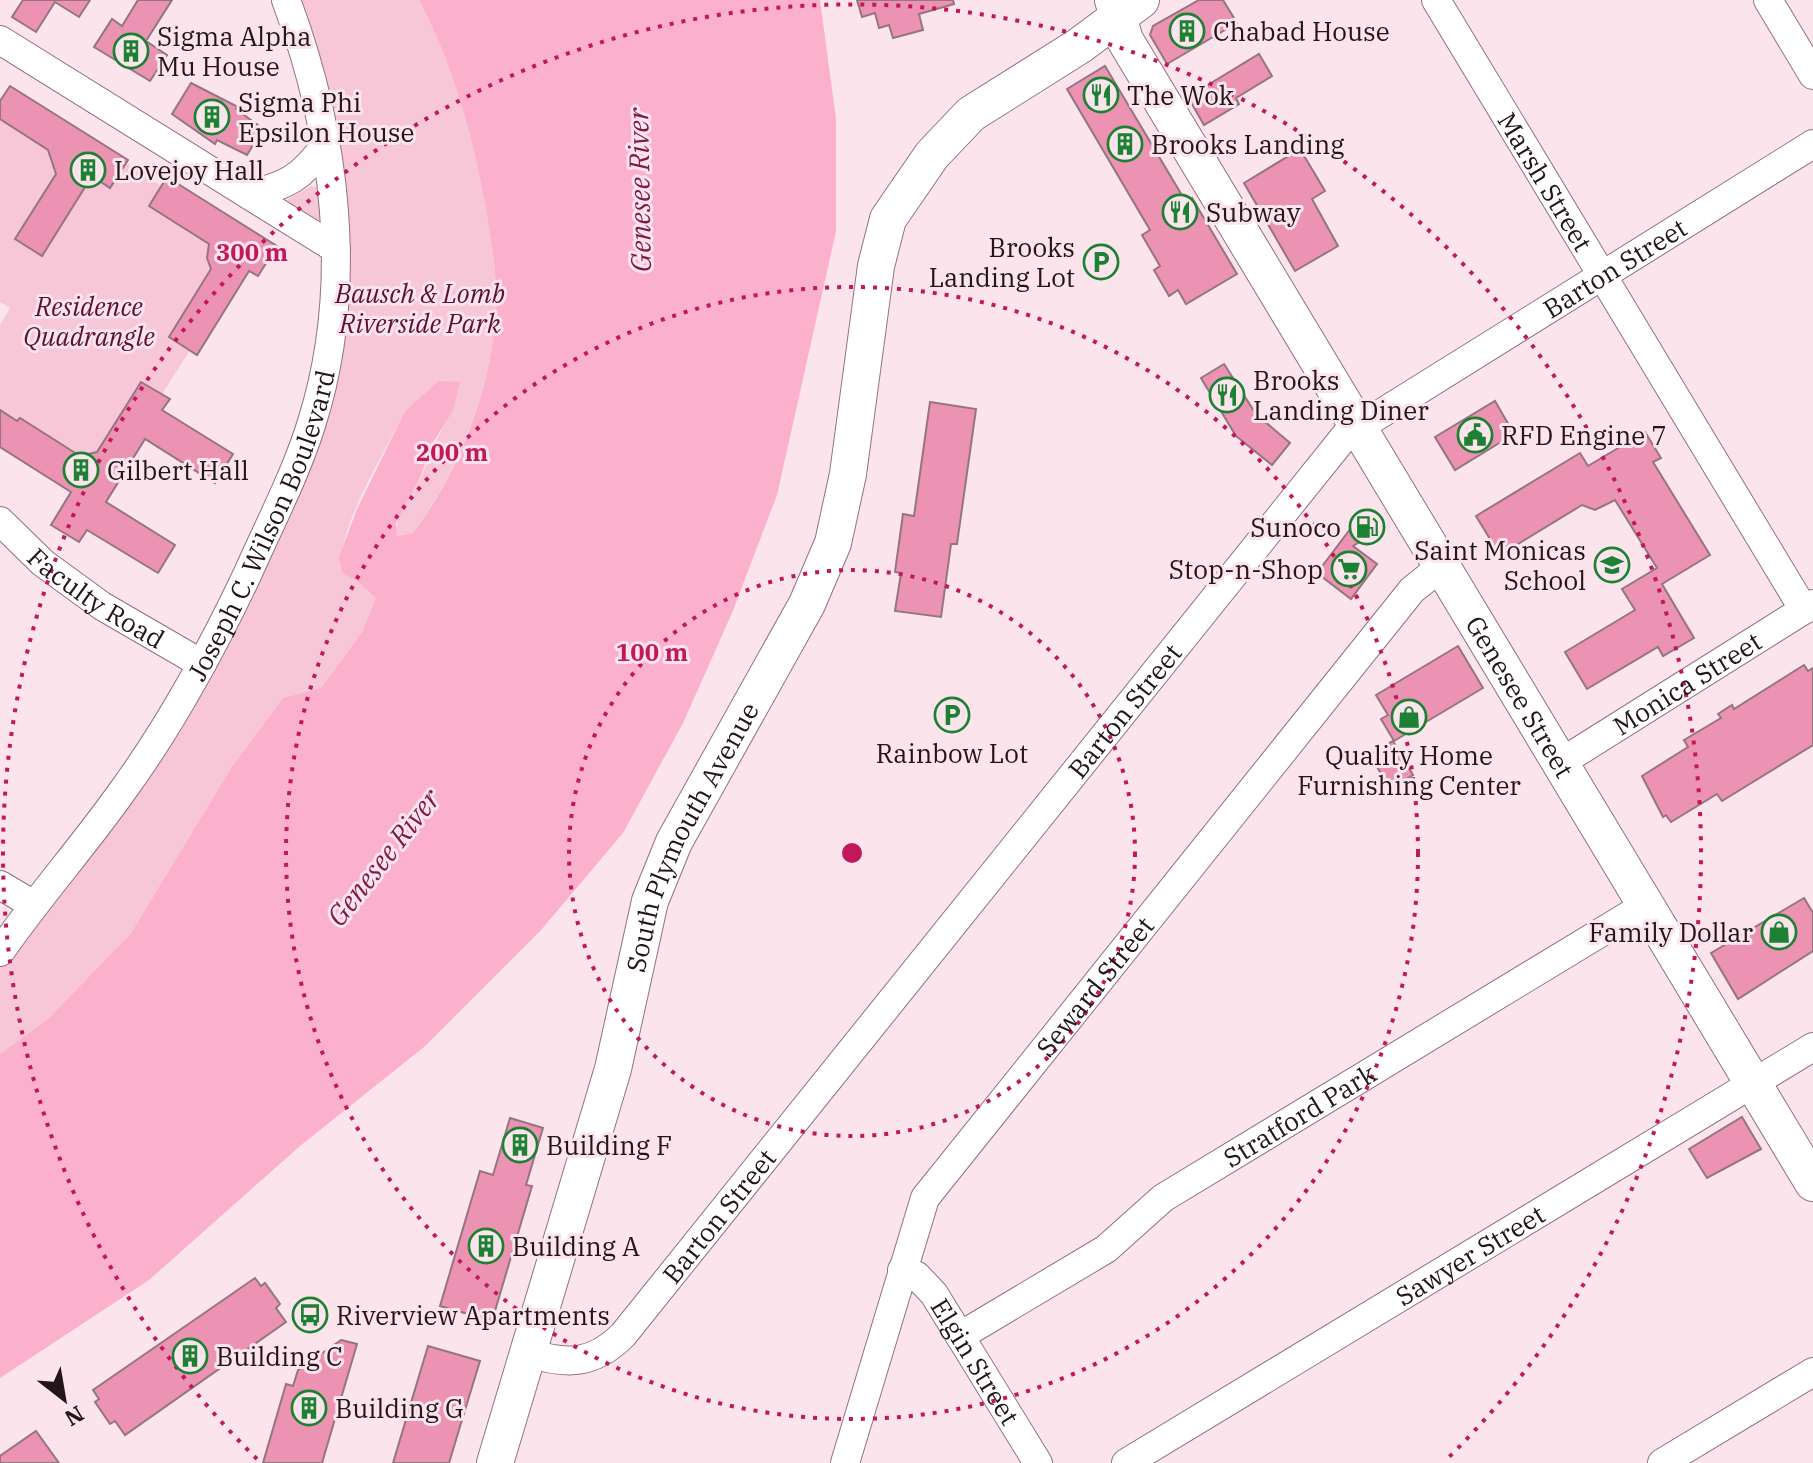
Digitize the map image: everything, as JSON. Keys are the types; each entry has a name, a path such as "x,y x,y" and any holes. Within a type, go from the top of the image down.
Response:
{"main road":[{"name":"South Plymouth Avenue","path":"495,1463 613,1069 639,939 653,891 691,810 807,604 833,543 848,474 876,266 888,219 932,155 971,114 1079,46 1124,5"},
{"name":"Genesee Street","path":"1124,5 1125,40 1813,1183"}],"street":[{"name":"Joseph C. Wilson Boulevard","path":"0,952 32,904 121,794 202,664 271,523 312,421 330,336 336,249 325,145 298,33 286,0"},
{"name":"Marsh Street","path":"1436,0 1600,276 1808,607"},
{"path":"1768,0 1813,75"},
{"path":"0,40 336,249"},
{"name":"Barton Street","path":"528,1353 560,1362 580,1362 599,1356 623,1335 1333,450 1358,426 1813,144"},
{"path":"249,195 279,187 307,172 325,145"},
{"name":"Faculty Road","path":"0,521 43,563 102,606 202,664"},
{"name":"Seward Street","path":"845,1463 921,1206 930,1191 1412,590 1442,566"},
{"name":"Monica Street","path":"1560,763 1808,607"},
{"path":"0,885 32,904"},
{"name":"Joseph C. Wilson Boulevard","path":"0,933 32,904"},
{"name":"Stratford Park","path":"960,1336 1106,1249 1163,1198 1646,905"},
{"name":"Sawyer Street","path":"1126,1463 1813,1047"},
{"name":"Elgin Street","path":"902,1270 925,1282 1038,1463"},
{"path":"1662,1463 1813,1372"}],"green space":[{"name":"Bausch & Lomb Riverside Park","path":"298,0 419,0 431,25 452,76 475,154 494,260 496,312 493,341 479,400 458,457 429,509 413,533 396,536 401,513 453,411 405,411 353,514 342,556 342,573 357,581 376,598 362,632 321,688 283,698 231,768 131,933 49,1018 0,1054 0,963 178,727 344,310"},
{"name":"Residence Quadrangle","path":"0,119 51,151 50,162 57,172 15,238 42,255 92,176 110,188 126,163 161,186 149,206 210,245 207,258 212,268 190,350 162,394 141,382 96,455 80,456 20,418 17,421 0,410 0,325 10,308 0,302"},
{"path":"311,186 317,187 321,219 316,222 282,203"}],"water":[{"name":"Genesee River","path":"419,0 820,0 836,119 836,231 777,495 732,613 683,723 623,833 541,930 424,1047 300,1146 149,1280 0,1378 0,1054 49,1018 131,933 231,768 283,698 321,688 362,632 376,598 357,581 342,573 339,557 357,509 405,411 439,381 460,382 453,411 434,441 419,480 396,523 397,536 413,533 430,509 458,457 480,400 496,312 490,234 475,154 460,102 442,50"}],"building":[{"path":"23,0 90,0 79,17 55,2 36,32 12,17"},
{"name":"Sigma Alpha Mu House","path":"138,0 172,0 146,41 167,55 150,81 94,47 112,19 122,26"},
{"path":"857,0 953,0 954,4 919,14 923,30 893,38 889,25 879,28 875,13 862,17"},
{"name":"Chabad House","path":"1199,0 1223,0 1237,23 1167,64 1150,35 1153,26"},
{"path":"1259,54 1272,76 1236,98 1239,104 1204,125 1188,97"},
{"name":"Brooks Landing","path":"1105,66 1186,202 1192,198 1237,274 1186,304 1178,290 1169,296 1154,270 1160,266 1142,235 1150,230 1067,89"},
{"name":"Sigma Phi Epsilon House","path":"191,83 238,107 236,109 263,129 247,155 217,140 215,144 172,114"},
{"name":"Lovejoy Hall","path":"10,86 128,160 110,188 92,176 42,256 15,239 56,174 48,150 0,119 0,101"},
{"path":"1300,149 1325,191 1312,199 1338,246 1295,271 1244,183"},
{"path":"167,177 277,246 258,276 249,271 197,355 169,337 211,269 207,258 209,244 149,206"},
{"path":"1224,364 1256,414 1290,443 1272,465 1236,436 1201,378"},
{"name":"Gilbert Hall","path":"141,382 170,399 162,410 233,454 215,483 145,439 106,502 175,545 158,573 87,530 79,542 51,525 71,492 0,447 0,410 17,421 20,418 80,456 97,452"},
{"name":"RFD Engine 7","path":"1495,401 1514,434 1455,470 1435,437"},
{"path":"930,402 976,409 957,544 951,544 941,617 895,611 901,573 895,572 903,514 914,516"},
{"path":"1645,432 1661,458 1653,462 1710,555 1662,584 1694,638 1663,656 1658,647 1587,689 1565,652 1635,610 1622,589 1657,568 1615,500 1595,510 1582,505 1505,552 1503,548 1498,552 1476,516 1580,453 1588,466"},
{"name":"Stop-n-Shop","path":"1370,510 1381,529 1353,546 1377,564 1351,599 1317,573 1354,524 1352,521"},
{"name":"Quality Home Furnishing Center","path":"1458,646 1483,688 1394,741 1381,719 1388,715 1376,695"},
{"path":"1804,665 1808,671 1813,668 1813,745 1722,801 1717,794 1671,822 1666,815 1663,817 1642,776 1688,747 1684,740 1721,718 1718,714 1732,705 1734,709"},
{"path":"1393,741 1413,775 1390,789 1370,755"},
{"name":"Family Dollar","path":"1804,898 1813,913 1813,951 1738,999 1711,953"},
{"path":"1742,1117 1761,1149 1707,1178 1689,1149"},
{"name":"Building A","path":"510,1118 543,1128 526,1185 532,1186 492,1321 440,1306 480,1171 493,1175"},
{"name":"Building C","path":"255,1278 261,1286 265,1283 280,1304 276,1308 286,1322 125,1435 115,1421 110,1424 95,1402 99,1399 93,1390"},
{"name":"Building G","path":"341,1340 357,1344 322,1463 263,1463 286,1384 293,1386 298,1370"},
{"path":"428,1346 480,1361 449,1463 393,1463"},
{"path":"36,1431 59,1463 0,1463 0,1456"}],"place":[{"name":"Chabad House","path":"1187,31"},
{"name":"Sigma Alpha Mu House","path":"131,51"},
{"name":"The Wok","path":"1101,95"},
{"name":"Sigma Phi Epsilon House","path":"212,117"},
{"name":"Brooks Landing","path":"1125,144"},
{"name":"Lovejoy Hall","path":"88,170"},
{"name":"Subway","path":"1180,212"},
{"name":"Brooks Landing Lot","path":"1101,262"},
{"name":"Brooks Landing Diner","path":"1227,395"},
{"name":"RFD Engine 7","path":"1475,435"},
{"name":"Gilbert Hall","path":"81,470"},
{"name":"Sunoco","path":"1367,527"},
{"name":"Saint Monicas School","path":"1612,565"},
{"name":"Stop-n-Shop","path":"1349,569"},
{"name":"Rainbow Lot","path":"952,715"},
{"name":"Quality Home Furnishing Center","path":"1409,717"},
{"name":"Family Dollar","path":"1779,932"},
{"name":"Building F","path":"520,1145"},
{"name":"Building A","path":"486,1246"},
{"name":"Riverview Apartments","path":"310,1315"},
{"name":"Building C","path":"190,1356"},
{"name":"Building G","path":"309,1408"}]}
